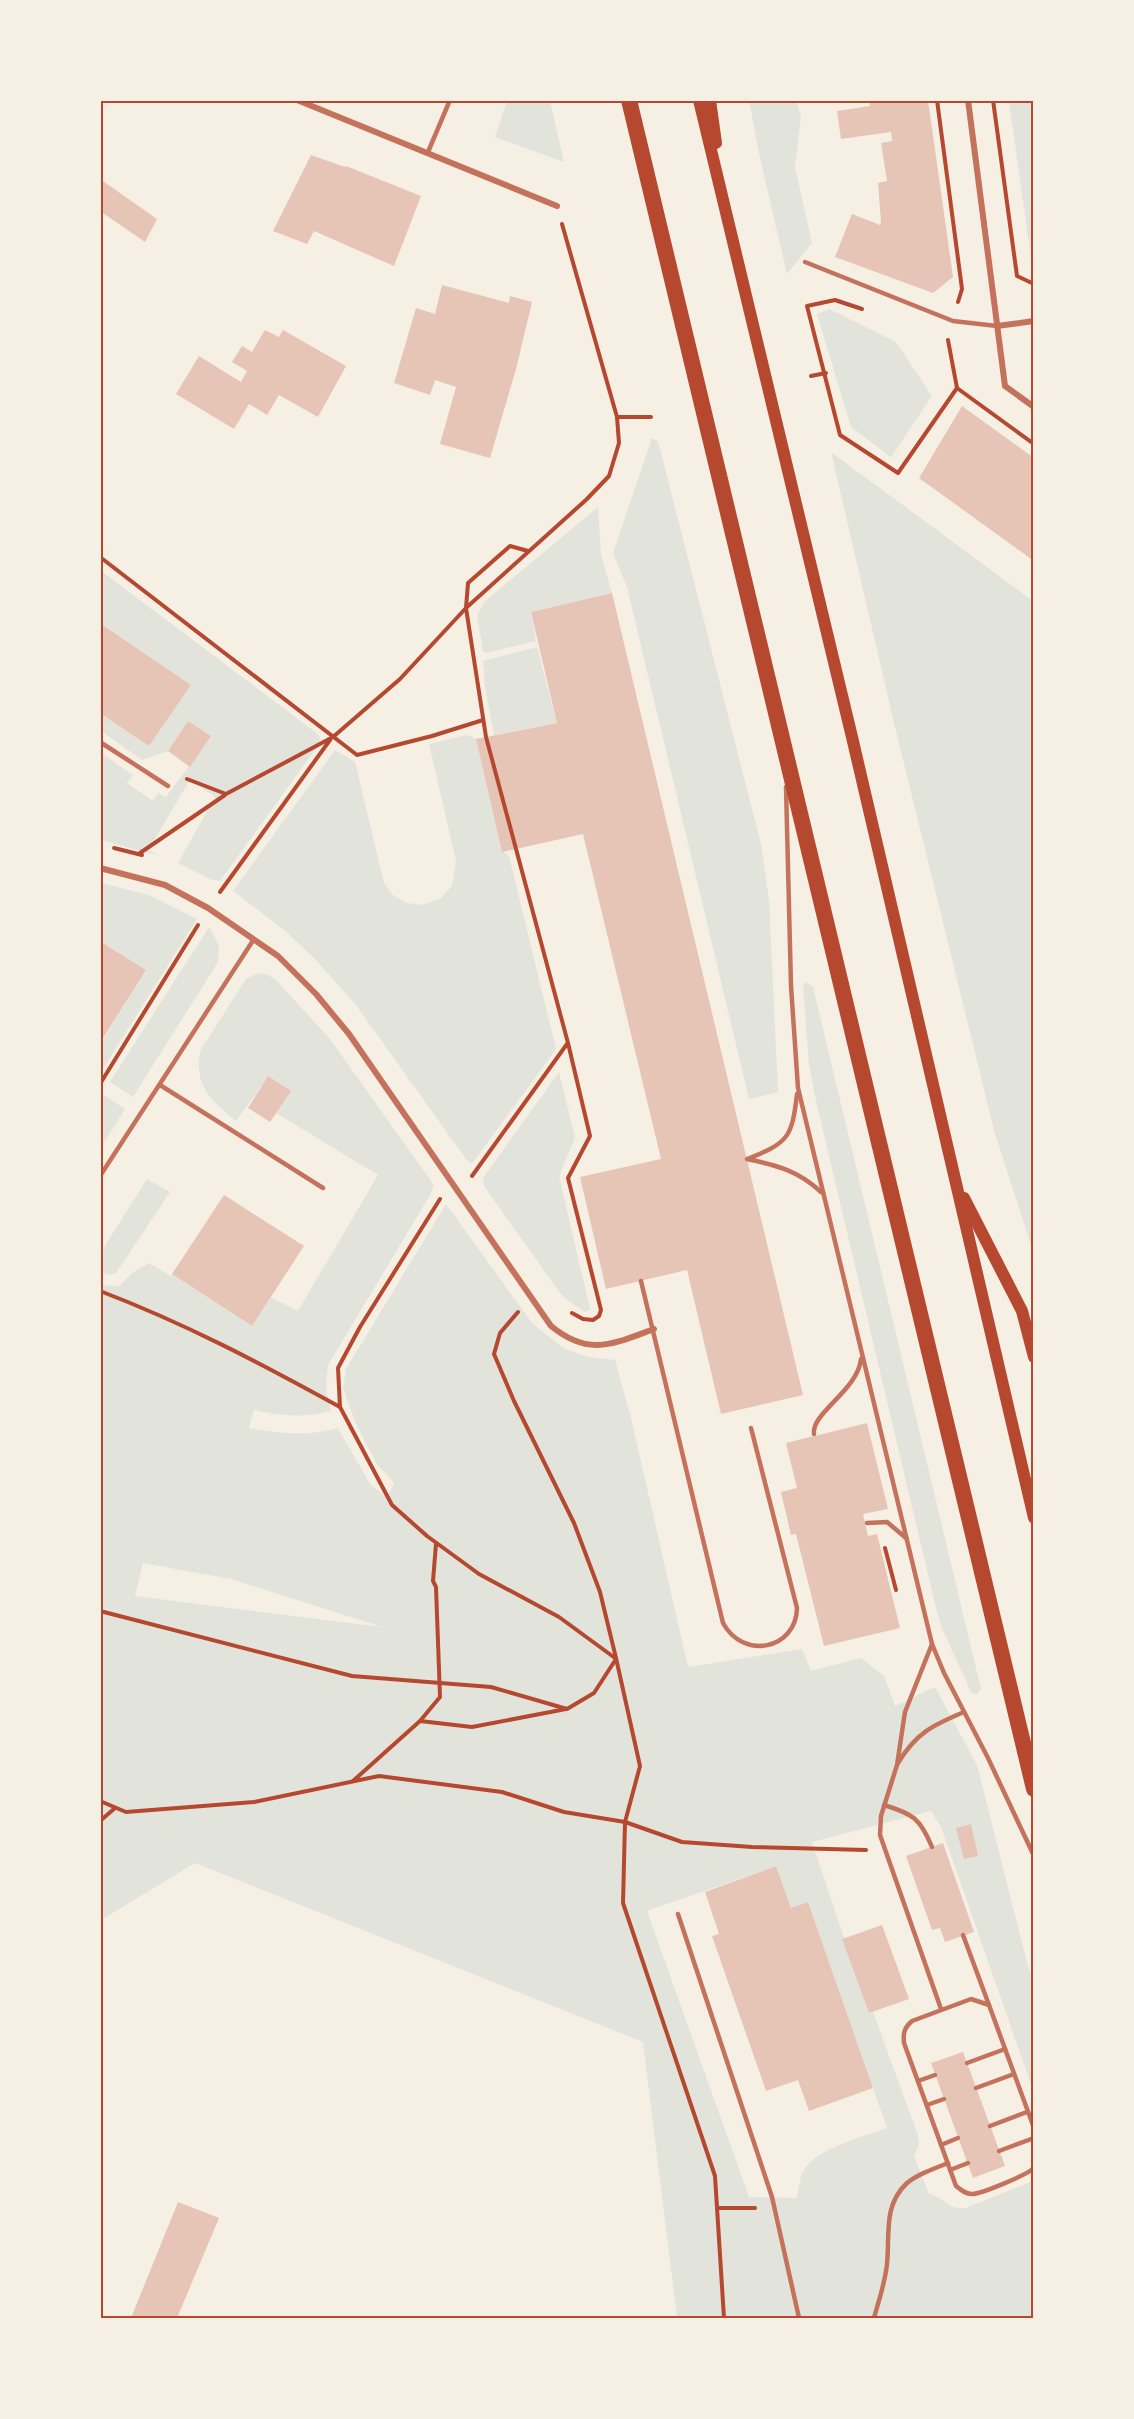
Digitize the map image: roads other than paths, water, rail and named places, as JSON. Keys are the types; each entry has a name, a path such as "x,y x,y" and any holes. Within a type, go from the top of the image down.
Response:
{"highway":[{"path":"619,100 642,155"},
{"path":"629,100 1034,1789"}],"main road":[{"path":"699,100 852,737 1034,1518"},
{"path":"710,100 723,200"},
{"path":"956,1180 1022,1311 1034,1357"}],"street":[{"path":"297,100 557,206"},
{"path":"968,100 1005,386 1034,407"},
{"path":"997,326 1034,321"},
{"path":"100,868 165,885 208,908 285,963 316,994 349,1034 551,1326 566,1338 591,1346 613,1344 654,1329"}],"lane":[{"path":"428,153 450,100"},
{"path":"805,262 953,321 997,326"},
{"path":"100,742 168,786"},
{"path":"785,752 791,986 798,1088 932,1644 1034,1856"},
{"path":"100,1176 254,939"},
{"path":"160,1085 323,1188"},
{"path":"798,1088 794,1122 789,1134 770,1150 747,1159 793,1171 808,1179 822,1193"},
{"path":"641,1281 723,1623 729,1635 745,1645 757,1646 784,1638 795,1624 797,1608 751,1428"},
{"path":"814,1434 813,1430 817,1420 857,1375 861,1353"},
{"path":"867,1523 878,1521 895,1527 908,1540"},
{"path":"932,1644 905,1712 897,1765 881,1816 880,1835 940,2009"},
{"path":"897,1765 918,1736 930,1727 964,1712"},
{"path":"884,1804 908,1812 919,1822 932,1847"},
{"path":"678,1914 775,2208 799,2319"},
{"path":"963,1935 1034,2128"},
{"path":"989,2005 971,1999 912,2021 903,2033 904,2043 956,2186 963,2192 974,2194 1022,2176 1034,2168"},
{"path":"967,2063 1005,2049"},
{"path":"976,2088 1014,2074"},
{"path":"918,2081 935,2075"},
{"path":"927,2105 944,2099"},
{"path":"990,2126 1028,2112"},
{"path":"941,2145 958,2138"},
{"path":"999,2151 1034,2138"},
{"path":"874,2319 883,2288 889,2245 888,2221 894,2201 906,2184 948,2163"},
{"path":"950,2170 968,2163"}]}
